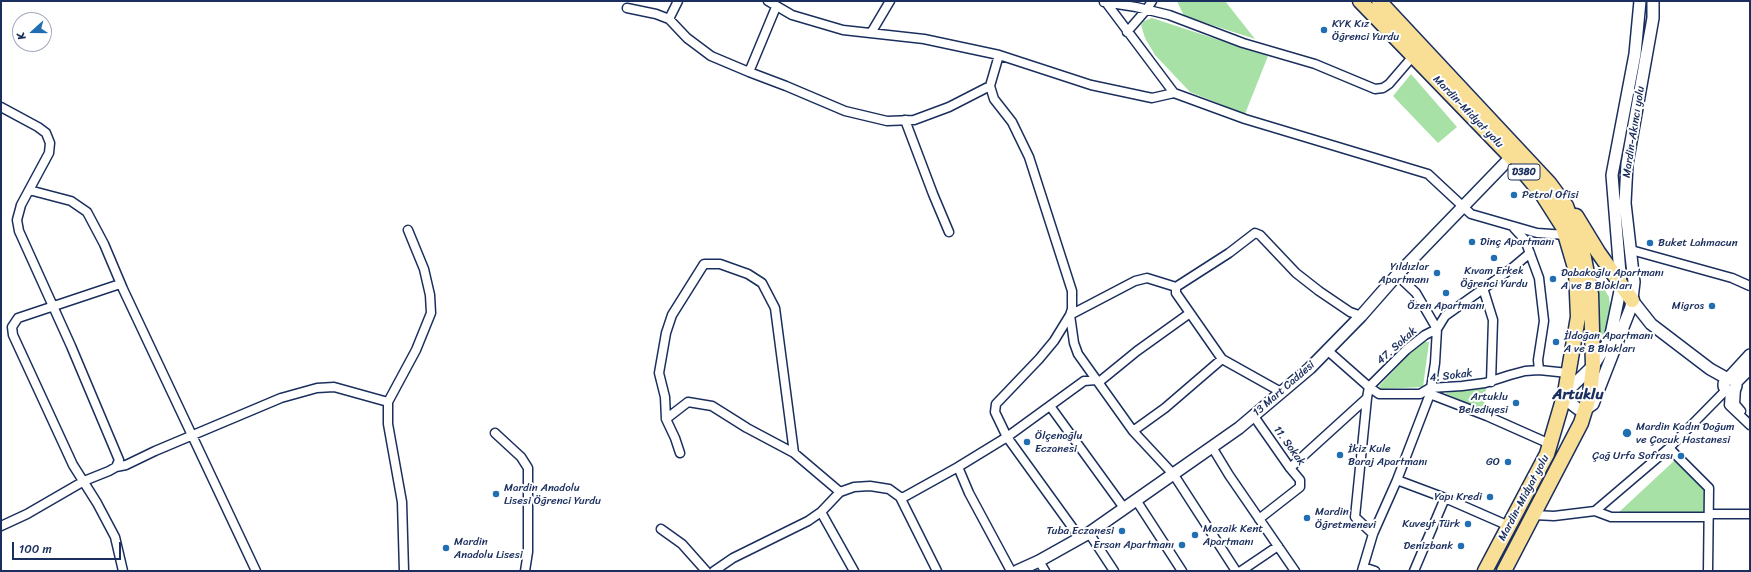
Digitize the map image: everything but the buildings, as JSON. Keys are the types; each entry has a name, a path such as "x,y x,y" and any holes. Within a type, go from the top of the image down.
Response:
{"highway":[{"name":"Mardin-Midyat yolu","path":"1360,1 1414,55 1511,158 1542,194 1563,227 1576,271 1578,317 1564,393 1547,454 1485,571"},
{"name":"Mardin-Midyat yolu","path":"1379,1 1549,182 1566,206 1583,253 1591,294 1593,366 1589,406 1504,571"},
{"path":"1566,206 1578,218 1598,252 1632,300"}],"main road":[{"name":"Mardin-Akıncı yolu","path":"1564,393 1593,366 1610,338 1621,286 1612,175 1635,54 1640,1"},
{"name":"Mardin-Akıncı yolu","path":"1589,406 1631,308 1634,282 1625,203 1627,164 1653,18 1653,1"},
{"name":"13 Mart Caddesi","path":"1017,571 1085,536 1240,428 1253,415 1310,368 1361,316 1397,275 1511,158"},
{"path":"1632,300 1650,324 1731,386"},
{"path":"1731,386 1750,355"},
{"path":"1731,386 1750,368"},
{"path":"1564,393 1573,406 1578,409 1589,406"}],"street":[{"path":"669,19 678,1"},
{"path":"768,1 792,15 843,30 924,40 999,56 1091,85 1152,98 1174,93"},
{"path":"871,33 890,1"},
{"path":"1127,32 1152,1"},
{"path":"1105,2 1147,9 1169,15 1243,42 1316,64 1374,89 1382,88 1389,84 1414,55"},
{"path":"1105,2 1174,93 1245,119 1428,174 1470,214 1537,233 1566,235"},
{"path":"749,72 776,7"},
{"path":"627,8 656,14 669,19 687,38 712,56 845,111 887,121 914,120 949,107 990,86"},
{"path":"999,56 990,86 994,99 1012,122 1029,157 1072,291 1072,309 1054,341 996,404 995,412 1007,438 1114,571"},
{"path":"1,106 38,126 46,133 50,143 49,154 21,205 17,220 20,231 54,306 119,460 116,467"},
{"path":"905,120 949,232"},
{"path":"30,190 71,201 87,212 104,244 120,284 256,571"},
{"path":"1513,227 1525,240 1539,278 1543,300 1544,321 1538,360 1539,370"},
{"path":"404,571 402,502 388,424 388,402 416,350 431,313 430,295 424,269 408,230"},
{"path":"1070,315 1135,281 1146,278 1176,286 1229,253 1255,233 1260,234 1296,273 1350,312 1361,316"},
{"path":"1630,250 1732,278 1750,286"},
{"name":"47. Sokak","path":"1369,387 1406,350 1425,335 1438,329 1445,316 1530,254"},
{"path":"680,453 676,438 666,419 665,398 660,373 666,333 672,315 704,264 720,264 748,274 762,284 775,308 794,453"},
{"path":"1375,571 1363,569 1373,534 1397,480 1430,391 1435,363 1438,329 1416,293 1397,275"},
{"path":"120,284 18,318 12,327 13,335 74,465 115,537 123,571"},
{"path":"1176,286 1176,293 1222,359 1281,392"},
{"path":"1483,288 1493,320 1491,382"},
{"path":"900,497 904,497 1007,438 1084,381 1097,381 1190,313"},
{"path":"1070,315 1074,343 1078,354 1133,431 1174,475 1236,571"},
{"name":"4. Sokak","path":"1327,350 1379,394 1420,394 1430,391 1491,382 1510,374 1539,370 1568,372"},
{"path":"1133,431 1165,408 1222,359"},
{"path":"1731,386 1735,404 1750,420"},
{"path":"1731,386 1729,406 1750,425"},
{"path":"1595,511 1669,448 1731,386"},
{"path":"1,526 27,514 84,481 116,467 126,465 281,398 316,388 334,387 388,402"},
{"path":"1369,387 1355,517 1373,534"},
{"path":"1430,391 1550,444"},
{"path":"1290,468 1367,398"},
{"path":"666,419 688,402 712,406 747,428 794,453 840,492"},
{"path":"1050,406 1124,508"},
{"name":"11. Sokak","path":"1253,415 1300,480 1300,487 1259,519"},
{"path":"495,433 521,456 528,468 528,552 524,571"},
{"path":"1212,447 1229,475 1295,571"},
{"path":"1669,448 1709,488 1708,571"},
{"path":"958,467 969,493 1011,571"},
{"path":"1397,480 1445,498 1509,526"},
{"path":"714,571 733,558 808,521 821,512 840,492 854,487 870,486 889,489 900,497 937,571"},
{"path":"1414,571 1445,498"},
{"path":"1136,500 1182,571"},
{"path":"1534,514 1554,516 1595,511 1611,517 1750,514"},
{"path":"821,512 854,571"},
{"path":"662,529 682,544 706,571"},
{"path":"1241,571 1278,546"},
{"path":"1039,561 1045,571"}],"green space":[{"path":"1177,1 1225,1 1255,39 1184,16"},
{"path":"1152,18 1268,56 1245,114 1190,92 1155,55 1145,38 1141,25 1144,21"},
{"path":"1411,74 1457,127 1438,143 1393,96"},
{"path":"1594,279 1601,284 1609,297 1610,307 1610,318 1604,338 1597,348 1599,324 1598,298"},
{"path":"1422,341 1429,342 1423,387 1380,389 1379,386"},
{"path":"1483,386 1486,389 1484,408 1482,409 1446,394 1446,393"},
{"path":"1675,460 1705,490 1705,513 1618,513"}],"place":[{"name":"KYK Kız Öğrenci Yurdu","path":"1324,30"},
{"name":"Petrol Ofisi","path":"1514,195"},
{"name":"Dinç Apartmanı","path":"1472,242"},
{"name":"Buket Lahmacun","path":"1650,243"},
{"name":"Kıvam Erkek Öğrenci Yurdu","path":"1494,258"},
{"name":"Yıldızlar Apartmanı","path":"1437,273"},
{"name":"Dabakoğlu Apartmanı A ve B Blokları","path":"1553,279"},
{"name":"Özen Apartmanı","path":"1446,293"},
{"name":"Migros","path":"1712,306"},
{"name":"İldoğan Apartmanı A ve B Blokları","path":"1556,342"},
{"name":"Artuklu Belediyesi","path":"1516,403"},
{"name":"Mardin Kadın Doğum ve Çocuk Hastanesi","path":"1627,433"},
{"name":"Ölçenoğlu Eczanesi","path":"1027,442"},
{"name":"İkiz Kule Baraj Apartmanı","path":"1340,455"},
{"name":"Çağ Urfa Sofrası","path":"1681,456"},
{"name":"GO","path":"1508,462"},
{"name":"Mardin Anadolu Lisesi Öğrenci Yurdu","path":"496,494"},
{"name":"Yapı Kredi","path":"1490,497"},
{"name":"Mardin Öğretmenevi","path":"1307,518"},
{"name":"Kuveyt Türk","path":"1468,524"},
{"name":"Tuba Eczanesi","path":"1122,531"},
{"name":"Mozaik Kent Apartmanı","path":"1195,535"},
{"name":"Ersan Apartmanı","path":"1182,545"},
{"name":"Denizbank","path":"1461,546"},
{"name":"Mardin Anadolu Lisesi","path":"446,548"}],"district":[{"name":"Artuklu","path":"1578,395"}]}
